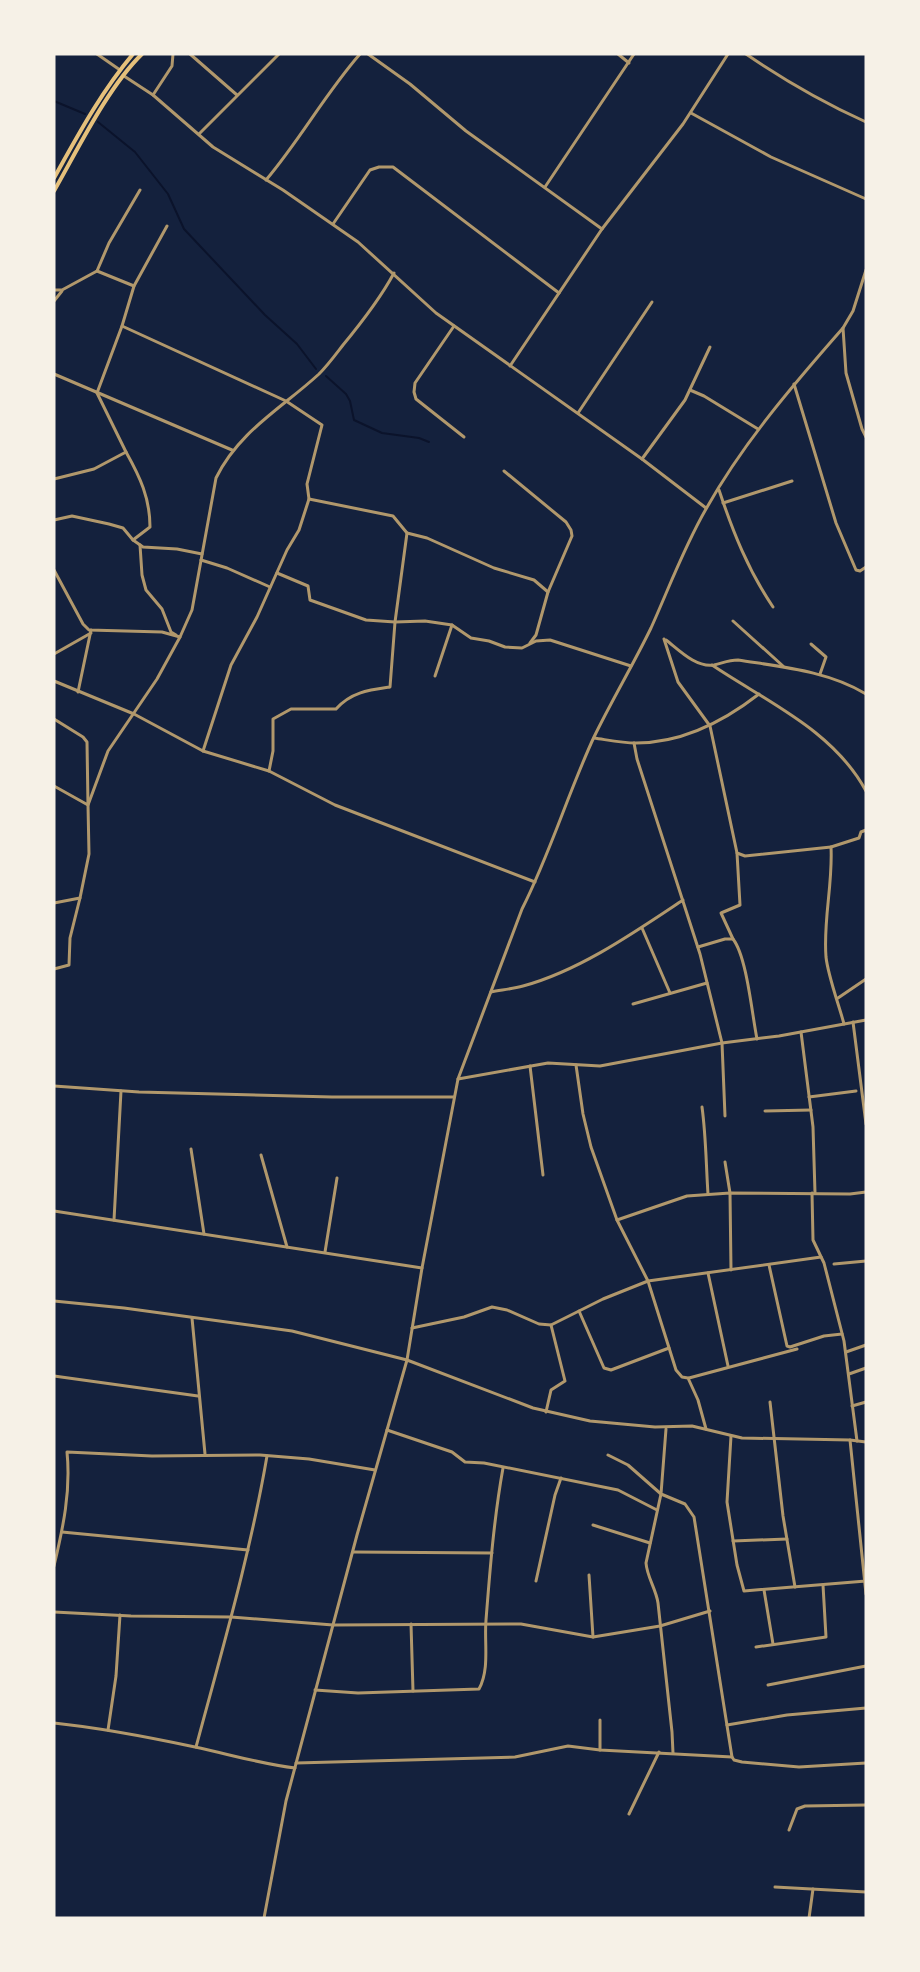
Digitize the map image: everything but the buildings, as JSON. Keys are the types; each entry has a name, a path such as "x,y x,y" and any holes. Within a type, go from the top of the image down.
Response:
{"main road":[{"path":"54,178 87,118 133,54"},
{"path":"54,191 124,75 142,54"}],"street":[{"path":"97,54 229,158 358,242 436,313 642,459 706,508"},
{"path":"153,96 171,66 173,54"},
{"path":"190,54 237,95"},
{"path":"199,134 279,54"},
{"path":"266,180 289,153 336,81 360,54"},
{"path":"368,54 410,84 466,131 602,229"},
{"path":"618,54 629,63"},
{"path":"544,187 634,54"},
{"path":"510,366 602,229 691,113 728,54"},
{"path":"746,54 840,111 866,122"},
{"path":"691,113 771,157 866,199"},
{"path":"333,224 370,170 379,167 393,167 559,293"},
{"path":"54,301 62,290 97,271 109,243 140,190"},
{"path":"133,540 150,527 150,507 137,472 97,393 134,286 168,226"},
{"path":"264,1918 286,1802 352,1552 407,1360 458,1079 522,909 594,738 650,628 706,508 758,429 843,328 853,311 866,270"},
{"path":"97,271 134,286"},
{"path":"88,805 108,751 157,679 180,638 192,610 216,478 225,459 285,400 321,373 379,299 394,273"},
{"path":"54,290 62,290"},
{"path":"578,414 652,302"},
{"path":"122,326 285,400 322,424 307,484 309,500 299,530 231,665 203,751"},
{"path":"454,326 415,383 414,392 417,399 464,437"},
{"path":"843,328 846,374 866,437"},
{"path":"642,459 690,390 710,347"},
{"path":"54,374 232,450"},
{"path":"794,384 836,523 856,570 860,571 866,567"},
{"path":"690,390 758,429"},
{"path":"54,479 94,469 126,452"},
{"path":"504,471 566,522 572,536 548,592 536,635 530,644"},
{"path":"723,503 792,481"},
{"path":"718,489 730,524 755,581 773,607"},
{"path":"309,500 393,516 407,533 427,538 494,568 534,580 548,592"},
{"path":"54,520 72,516 109,524 123,528 140,545 202,554"},
{"path":"269,771 273,751 273,719 291,709 336,709 344,700 363,691 390,687 395,622 407,533"},
{"path":"140,545 142,575 146,590 162,609 171,632 180,638"},
{"path":"201,560 227,568 270,587"},
{"path":"54,570 88,630 162,632 180,638"},
{"path":"277,573 308,586 310,600 315,603 366,620 425,621 452,625 471,638 505,647 522,648 536,640 550,640 631,666"},
{"path":"733,621 784,667"},
{"path":"435,676 452,625"},
{"path":"54,654 91,631"},
{"path":"78,692 91,631"},
{"path":"757,1039 742,959 721,913 740,905 737,853 710,726 678,682 664,639 690,658 712,665 809,726 860,780 866,791"},
{"path":"811,644 826,657 820,674"},
{"path":"712,665 730,660 784,667 820,674 853,686 866,694"},
{"path":"54,681 134,714 203,751 269,771 335,806 535,882"},
{"path":"594,738 634,743 662,741 710,726 741,708 759,694"},
{"path":"54,719 83,737 87,742 89,854 70,938 69,965 54,969"},
{"path":"634,743 637,759 698,947 722,1043 725,1116"},
{"path":"54,786 88,805"},
{"path":"737,853 745,856 831,847 859,838 861,832 866,830"},
{"path":"831,847 832,870 825,936 826,961 844,1024"},
{"path":"54,903 80,898"},
{"path":"491,992 524,986 600,953 683,900"},
{"path":"642,928 670,993"},
{"path":"698,947 733,939"},
{"path":"838,998 866,979"},
{"path":"633,1004 707,983"},
{"path":"458,1079 548,1063 600,1066 722,1043 866,1020"},
{"path":"853,1022 866,1124"},
{"path":"801,1032 816,1167 813,1240 821,1257 846,1352 856,1441"},
{"path":"576,1065 583,1114 591,1147 617,1220 648,1281 676,1370 682,1377 688,1378 728,1366 778,1356 797,1349"},
{"path":"530,1066 543,1175"},
{"path":"54,1086 332,1097 454,1097"},
{"path":"114,1220 121,1090"},
{"path":"809,1096 856,1091"},
{"path":"702,1107 707,1138 705,1152 708,1194"},
{"path":"765,1112 811,1110"},
{"path":"191,1149 204,1234"},
{"path":"261,1155 287,1246"},
{"path":"725,1162 730,1193 731,1270"},
{"path":"325,1252 337,1178"},
{"path":"617,1220 687,1196 730,1193 849,1194 866,1192"},
{"path":"54,1211 422,1268"},
{"path":"412,1328 464,1317 492,1307 500,1307 539,1324 551,1325 648,1281 821,1257"},
{"path":"834,1264 866,1261"},
{"path":"769,1265 787,1346 824,1336 842,1334"},
{"path":"708,1273 728,1366"},
{"path":"54,1301 292,1330 407,1360 546,1412 590,1421 666,1428 681,1426 706,1429 732,1436 866,1442"},
{"path":"579,1311 604,1368 611,1370 669,1348"},
{"path":"192,1318 205,1454"},
{"path":"546,1412 550,1390 565,1381 551,1325"},
{"path":"846,1352 866,1346"},
{"path":"849,1374 866,1368"},
{"path":"54,1376 198,1396"},
{"path":"688,1378 706,1429"},
{"path":"770,1402 795,1587"},
{"path":"852,1406 866,1402"},
{"path":"666,1428 661,1494 646,1570 656,1590 673,1753"},
{"path":"387,1430 452,1452 465,1462 484,1463 618,1490 657,1510"},
{"path":"732,1436 727,1502 737,1565 744,1591 865,1581"},
{"path":"850,1440 866,1594"},
{"path":"54,1566 66,1516 69,1467 67,1452 152,1456 205,1454 267,1456 309,1459 375,1470"},
{"path":"608,1455 628,1465 661,1494 685,1504 694,1517 732,1757"},
{"path":"196,1747 249,1550 267,1456"},
{"path":"315,1690 358,1693 479,1689 485,1663 485,1623 495,1510 503,1468"},
{"path":"536,1581 555,1495 561,1478"},
{"path":"593,1525 650,1543"},
{"path":"62,1532 249,1550"},
{"path":"733,1541 787,1539"},
{"path":"352,1552 492,1553"},
{"path":"589,1575 593,1637"},
{"path":"756,1647 826,1637 823,1585"},
{"path":"764,1590 773,1645"},
{"path":"54,1612 120,1616 231,1617 333,1625 521,1624 593,1637 660,1626 710,1611"},
{"path":"108,1730 117,1676 120,1616"},
{"path":"411,1624 413,1691"},
{"path":"768,1685 866,1666"},
{"path":"727,1725 787,1715 866,1708"},
{"path":"600,1720 600,1750"},
{"path":"54,1723 108,1730 196,1747 275,1766 295,1768"},
{"path":"296,1763 516,1757 568,1746 600,1750 732,1757 742,1762 799,1767 866,1763"},
{"path":"629,1814 659,1752"},
{"path":"789,1830 797,1809 805,1806 866,1805"},
{"path":"775,1887 866,1892"},
{"path":"809,1918 813,1889"}],"waterway":[{"path":"54,101 85,114"},
{"path":"98,122 135,152 168,194 184,229 265,315 297,344 316,369"},
{"path":"326,376 346,394 354,420 382,433 419,438 429,442"}]}
